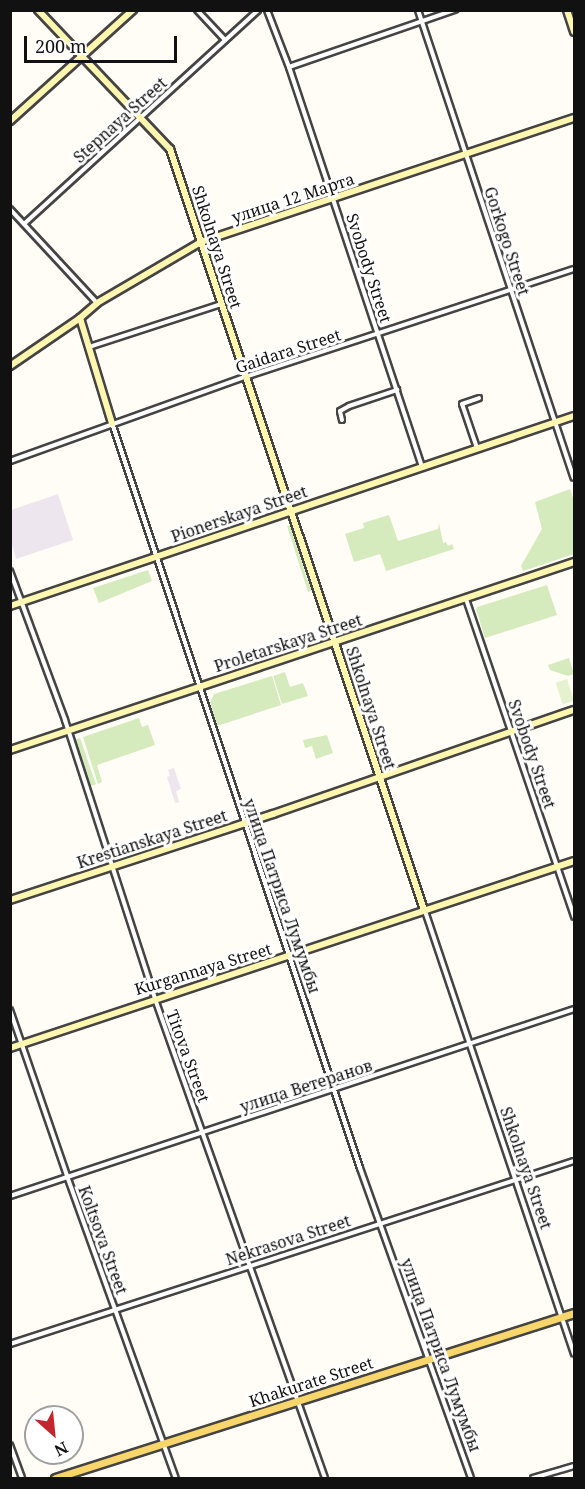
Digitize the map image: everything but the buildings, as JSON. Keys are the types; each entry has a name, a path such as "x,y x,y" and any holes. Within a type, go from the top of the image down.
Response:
{"main road":[{"name":"Khakurate Street","path":"56,1479 574,1313"}],"street":[{"name":"Shkolnaya Street","path":"38,10 81,58 170,149 574,1354"},
{"path":"10,121 133,10"},
{"path":"197,10 225,40"},
{"name":"Stepnaya Street","path":"24,224 258,10"},
{"name":"Svobody Street","path":"267,10 289,67 422,466"},
{"name":"Gorkogo Street","path":"418,10 574,478"},
{"path":"289,67 455,10"},
{"path":"567,10 574,32"},
{"name":"улица 12 Марта","path":"13,363 80,318 97,303 201,242 574,118"},
{"path":"10,209 97,303"},
{"name":"Gaidara Street","path":"10,460 245,377 574,269"},
{"path":"89,347 222,304"},
{"name":"улица Патриса Лумумбы","path":"80,318 155,558 198,677 199,687 243,823 379,1222 471,1479"},
{"path":"10,355 13,363"},
{"path":"342,420 340,411 349,406 397,390"},
{"path":"477,448 462,404 479,398"},
{"name":"Pionerskaya Street","path":"10,606 574,416"},
{"name":"Proletarskaya Street","path":"10,750 574,562"},
{"name":"Titova Street","path":"10,571 69,731 155,999 325,1479"},
{"name":"Svobody Street","path":"466,599 574,917"},
{"name":"Krestianskaya Street","path":"10,900 574,710"},
{"name":"Kurgannaya Street","path":"10,1048 574,861"},
{"name":"улица Ветеранов","path":"10,1196 574,1009"},
{"name":"Koltsova Street","path":"10,1010 176,1479"},
{"name":"Nekrasova Street","path":"10,1344 379,1222 574,1161"},
{"path":"10,1445 22,1479"},
{"path":"533,1479 574,1466"}],"shaded area":[{"path":"58,494 73,540 16,559 11,541 11,510"},
{"path":"174,768 181,789 176,791 179,802 175,803 167,777 170,776 168,770"}],"green space":[{"path":"570,489 574,501 574,554 523,571 521,566 542,529 535,502"},
{"path":"389,515 398,541 438,529 439,523 443,543 446,542 448,546 452,544 454,549 386,571 380,554 354,562 345,534 364,528 363,523"},
{"path":"291,525 307,579 314,590 308,592 287,526"},
{"path":"148,570 152,581 99,603 93,588"},
{"path":"547,585 557,615 485,638 477,607"},
{"path":"569,658 574,674 568,676 550,670 548,665"},
{"path":"285,672 290,687 303,683 308,696 282,704 273,676"},
{"path":"272,676 281,705 217,726 210,702 214,694"},
{"path":"567,679 574,701 563,705 556,683"},
{"path":"139,718 142,727 148,725 155,745 97,765 102,782 98,784 83,737"},
{"path":"327,735 333,753 316,759 312,746 305,748 303,740"},
{"path":"80,738 96,784 89,787 73,740"}]}
